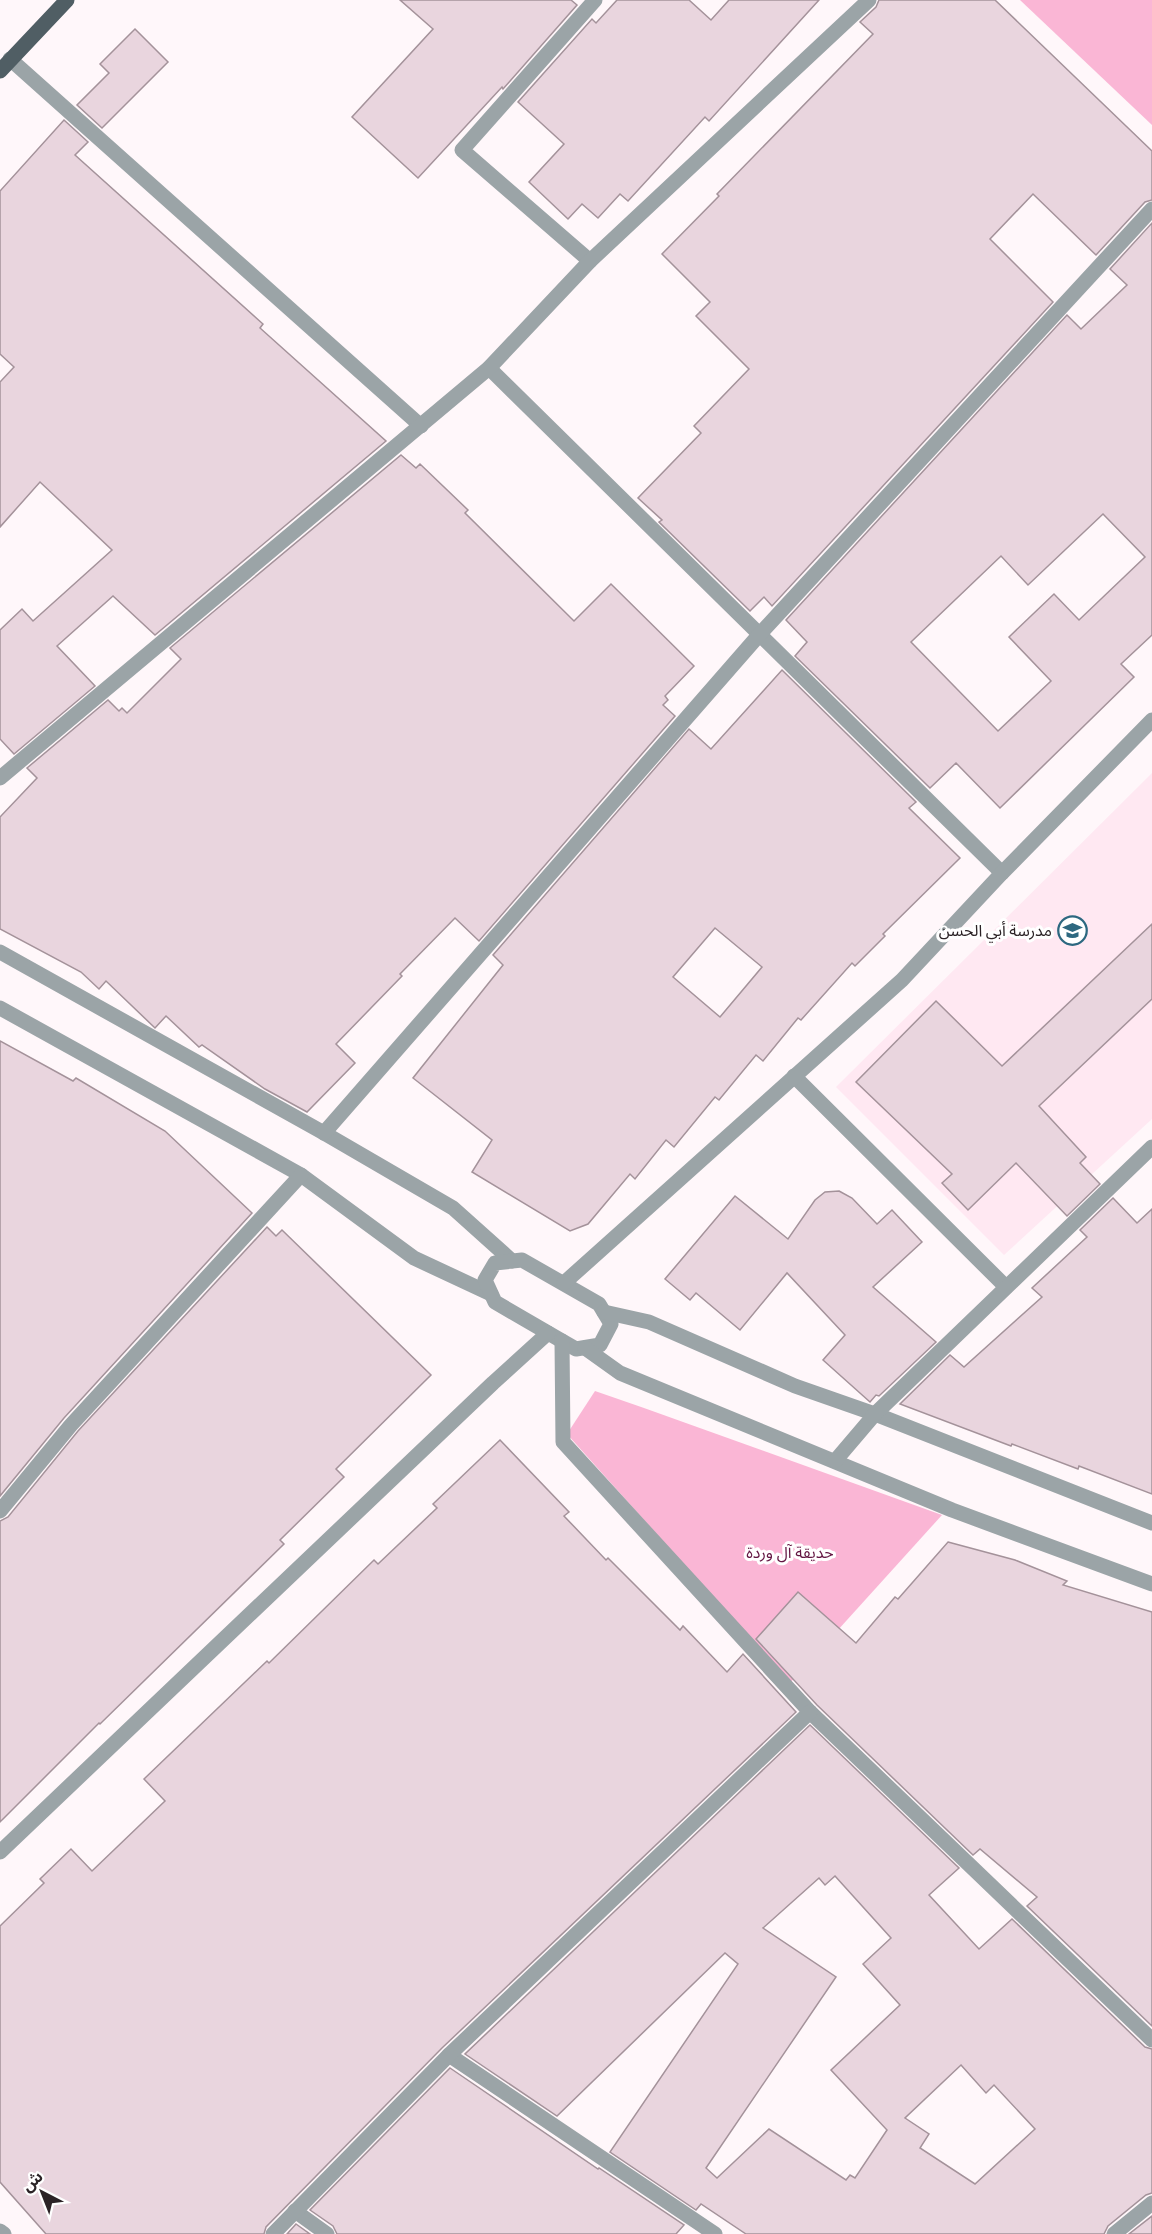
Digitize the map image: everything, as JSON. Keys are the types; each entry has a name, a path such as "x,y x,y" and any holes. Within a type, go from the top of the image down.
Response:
{"main road":[{"path":"0,71 67,0"}],"street":[{"path":"590,261 462,150 595,0"},
{"path":"0,778 489,368 590,261 869,0"},
{"path":"10,59 421,426"},
{"path":"324,1133 759,635 1152,209"},
{"path":"489,368 1002,873"},
{"path":"564,1283 902,981 1002,873 1152,720"},
{"path":"0,952 324,1133 453,1208 512,1261"},
{"path":"0,1008 301,1174 414,1258 491,1294"},
{"path":"794,1076 1006,1287"},
{"path":"835,1461 875,1413 1152,1147"},
{"path":"0,1511 71,1425 301,1174"},
{"path":"522,1260 564,1283 599,1304 611,1324 600,1345 576,1349 495,1302 485,1280 495,1263 522,1260"},
{"path":"604,1312 649,1322 795,1386 875,1413 1152,1523"},
{"path":"0,1852 548,1333"},
{"path":"562,1341 563,1442 810,1712 1152,2040"},
{"path":"585,1348 620,1372 952,1510 1152,1584"},
{"path":"273,2234 450,2055 810,1712"},
{"path":"450,2055 715,2234"},
{"path":"1114,2234 1152,2203"},
{"path":"295,2211 327,2234"},
{"path":"0,2230 4,2234"}],"shaded area":[{"name":"مدرسة أبي الحسن","path":"1152,773 1152,1119 1004,1255 836,1087"}],"green space":[{"path":"1020,0 1152,0 1152,125"},
{"name":"حديقة آل وردة","path":"595,1391 942,1515 790,1683 567,1434"}],"building":[{"path":"400,0 571,0 577,5 503,89 502,87 418,178 352,117 433,29"},
{"path":"617,0 689,0 711,20 729,0 819,0 709,121 705,117 628,201 620,194 598,218 582,204 568,219 529,182 564,144 518,102 592,19 596,23"},
{"path":"879,0 995,0 1152,151 1152,200 1145,202 1096,255 1033,194 990,239 1053,302 772,606 764,597 750,611 659,522 662,520 638,498 701,433 694,426 749,369 696,316 710,302 662,254 719,196 717,194 873,34 860,22 876,7"},
{"path":"135,29 168,62 102,128 77,105 109,73 100,64"},
{"path":"64,120 88,142 75,155 263,324 260,328 386,441 155,635 113,596 57,646 95,686 14,754 0,739 0,630 22,609 33,621 112,550 40,482 0,527 0,382 14,367 0,354 0,191"},
{"path":"1152,223 1152,635 1121,664 1134,677 1000,808 956,763 930,788 795,656 807,642 786,620 1067,315 1081,329 1127,285 1110,269","holes":["1103,514 1145,557 1079,620 1054,594 1009,637 1051,681 998,731 911,642 1001,556 1028,585"]},
{"path":"401,455 416,468 420,464 468,510 465,513 574,621 611,584 694,666 665,696 668,700 663,705 675,716 479,941 455,918 336,1044 355,1063 307,1112 265,1089 202,1045 199,1047 166,1016 155,1028 106,981 99,989 81,972 0,929 0,817 37,778 27,768 108,700 119,711 122,708 127,713 181,659 170,648"},
{"path":"782,670 916,802 909,808 960,858 883,934 885,936 855,966 852,963 801,1020 798,1018 763,1061 756,1055 719,1100 715,1097 674,1147 666,1140 635,1179 630,1174 588,1224 570,1231 472,1172 492,1140 413,1078 503,965 493,955 689,729 711,749","holes":["715,928 762,967 720,1017 673,977"]},
{"path":"1152,924 1152,999 1039,1106 1086,1157 1080,1163 1100,1184 1067,1216 1016,1163 968,1210 942,1183 952,1174 856,1082 936,1001 1002,1066"},
{"path":"0,1041 73,1081 76,1078 165,1131 252,1213 64,1418 0,1496"},
{"path":"839,1191 852,1198 877,1224 892,1210 922,1242 873,1287 936,1342 870,1402 823,1360 845,1335 787,1273 740,1330 696,1293 690,1300 665,1279 735,1196 788,1239 815,1200 825,1192"},
{"path":"1113,1198 1137,1223 1152,1209 1152,1494 1079,1466 1078,1469 1012,1444 1011,1446 900,1404 950,1355 964,1367 1042,1297 1032,1288 1087,1237 1080,1230"},
{"path":"267,1227 276,1236 282,1230 431,1375 336,1469 344,1477 280,1540 284,1544 0,1822 0,1521 8,1517 78,1431"},
{"path":"500,1440 569,1512 564,1516 606,1560 608,1558 680,1630 683,1626 727,1672 743,1654 796,1712 442,2048 266,2227 264,2234 46,2234 0,2182 0,1926 44,1883 40,1879 71,1849 92,1871 165,1801 144,1779 267,1661 269,1663 374,1560 378,1564 437,1508 433,1504"},
{"path":"948,1542 1015,1560 1067,1581 1063,1585 1152,1612 1152,2026 1027,1906 1037,1897 980,1849 973,1855 817,1705 756,1639 798,1592 856,1643 895,1597 898,1599"},
{"path":"810,1725 959,1868 929,1895 979,1949 1012,1919 1145,2047 1152,2049 1152,2193 1146,2195 1108,2226 1104,2234 746,2234 701,2204 696,2210 610,2152 738,1964 725,1953 557,2116 465,2054","holes":["835,1876 891,1938 863,1964 900,2005 831,2070 887,2130 855,2178 850,2175 846,2180 769,2129 717,2178 706,2168 836,1977 763,1928 819,1878 825,1885","961,2065 986,2093 994,2085 1035,2129 975,2184 920,2148 929,2134 905,2118"]},
{"path":"450,2068 684,2225 676,2234 337,2234 333,2226 310,2210"},
{"path":"1152,2216 1152,2234 1129,2234"},
{"path":"296,2224 310,2234 287,2234"}],"place":[{"name":"مدرسة أبي الحسن","path":"1073,930"}]}
